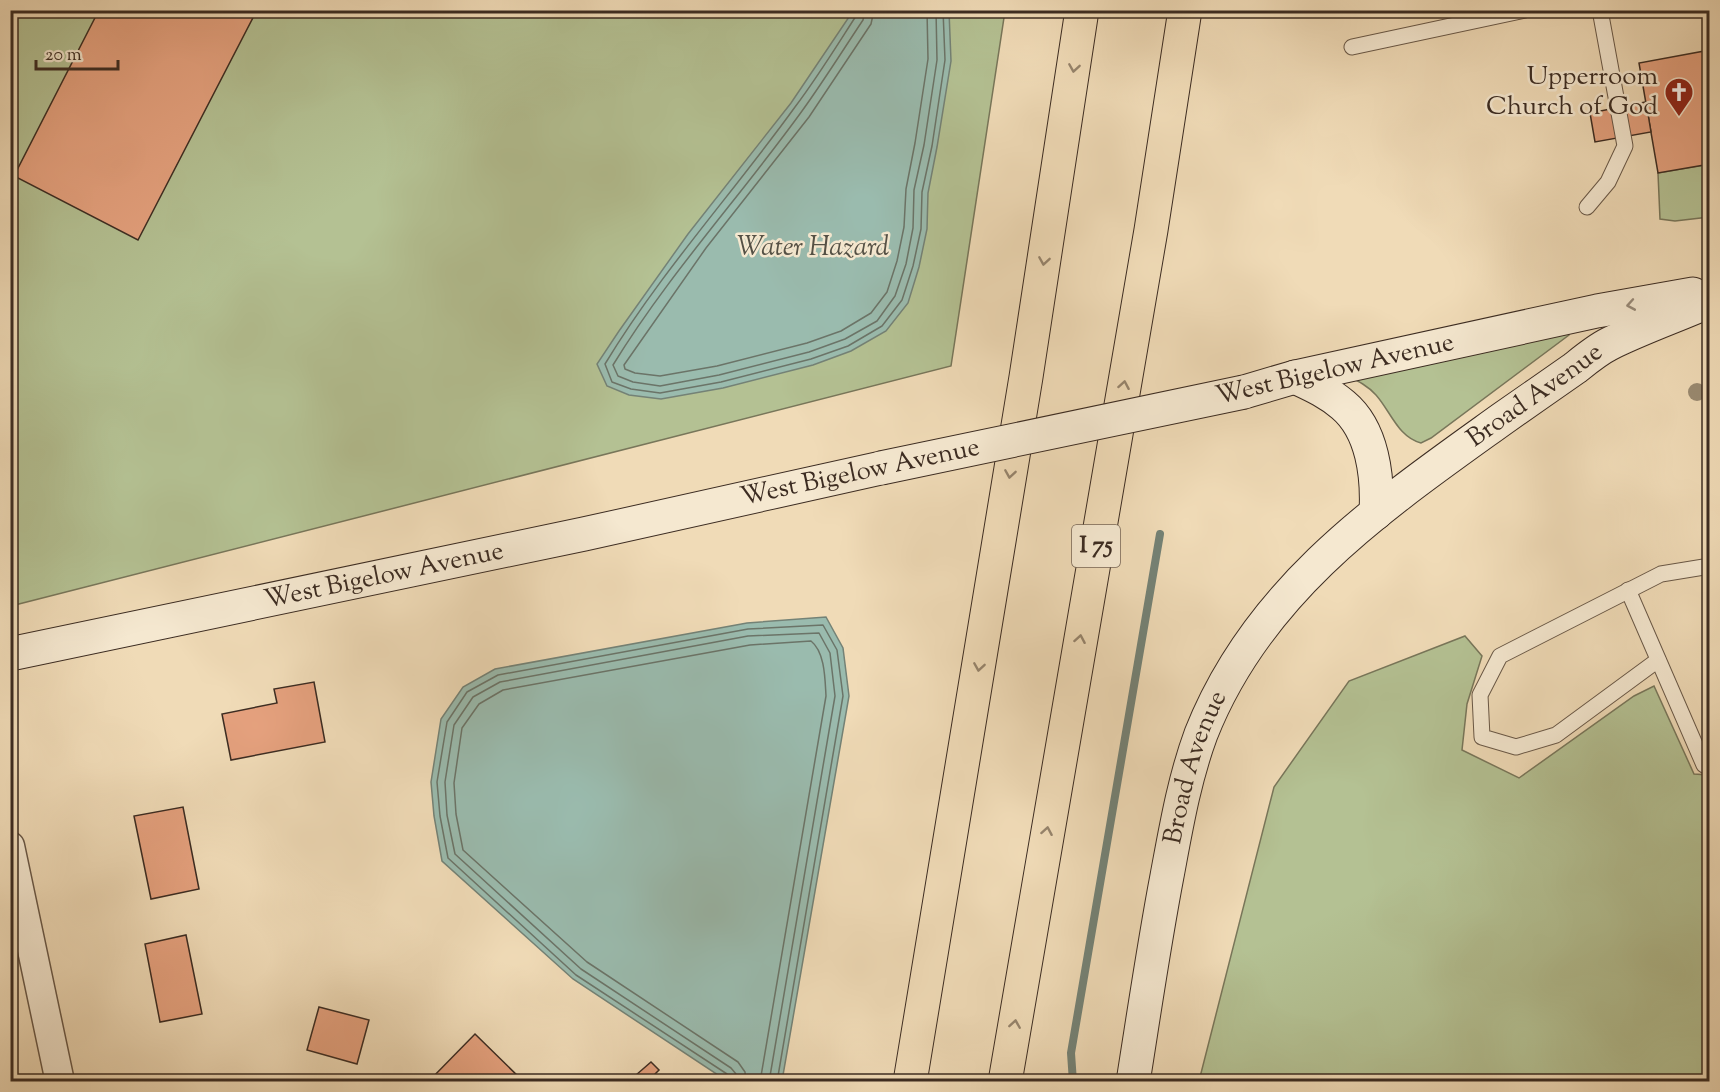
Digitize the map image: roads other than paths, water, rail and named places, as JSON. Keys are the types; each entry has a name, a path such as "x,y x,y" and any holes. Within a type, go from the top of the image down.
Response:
{"highway":[{"path":"910,1082 1026,377 1082,10"},
{"name":"I 75","path":"1005,1082 1149,242 1185,10"}],"main road":[{"name":"West Bigelow Avenue","path":"10,654 584,534 881,468 1244,392 1295,377 1597,311 1710,291"},
{"name":"Broad Avenue","path":"1133,1082 1156,936 1178,814 1188,774 1217,698 1237,662 1260,628 1314,567 1419,479 1607,345 1710,302"},
{"path":"1295,377 1325,392 1345,406 1359,424 1375,467 1376,513"}],"street":[{"path":"10,846 60,1082"}],"lane":[{"path":"1352,47 1525,10"},
{"path":"1587,207 1608,182 1625,147 1600,10"},
{"path":"1658,660 1556,735 1516,747 1482,737 1480,695 1500,656 1661,574 1710,566"},
{"path":"1628,590 1704,765"}],"water":[{"name":"Water Hazard","path":"853,11 949,11 951,61 928,193 927,229 908,303 886,331 851,351 813,365 723,388 661,399 629,395 607,386 597,364 688,234 791,103"},
{"path":"826,617 843,648 849,696 782,1081 727,1081 573,979 442,861 431,782 441,719 463,687 495,669 747,623"}],"waterway":[{"path":"1073,1082 1071,1053 1160,534"}],"place":[{"name":"Upperroom Church of God","path":"1679,118"}]}
